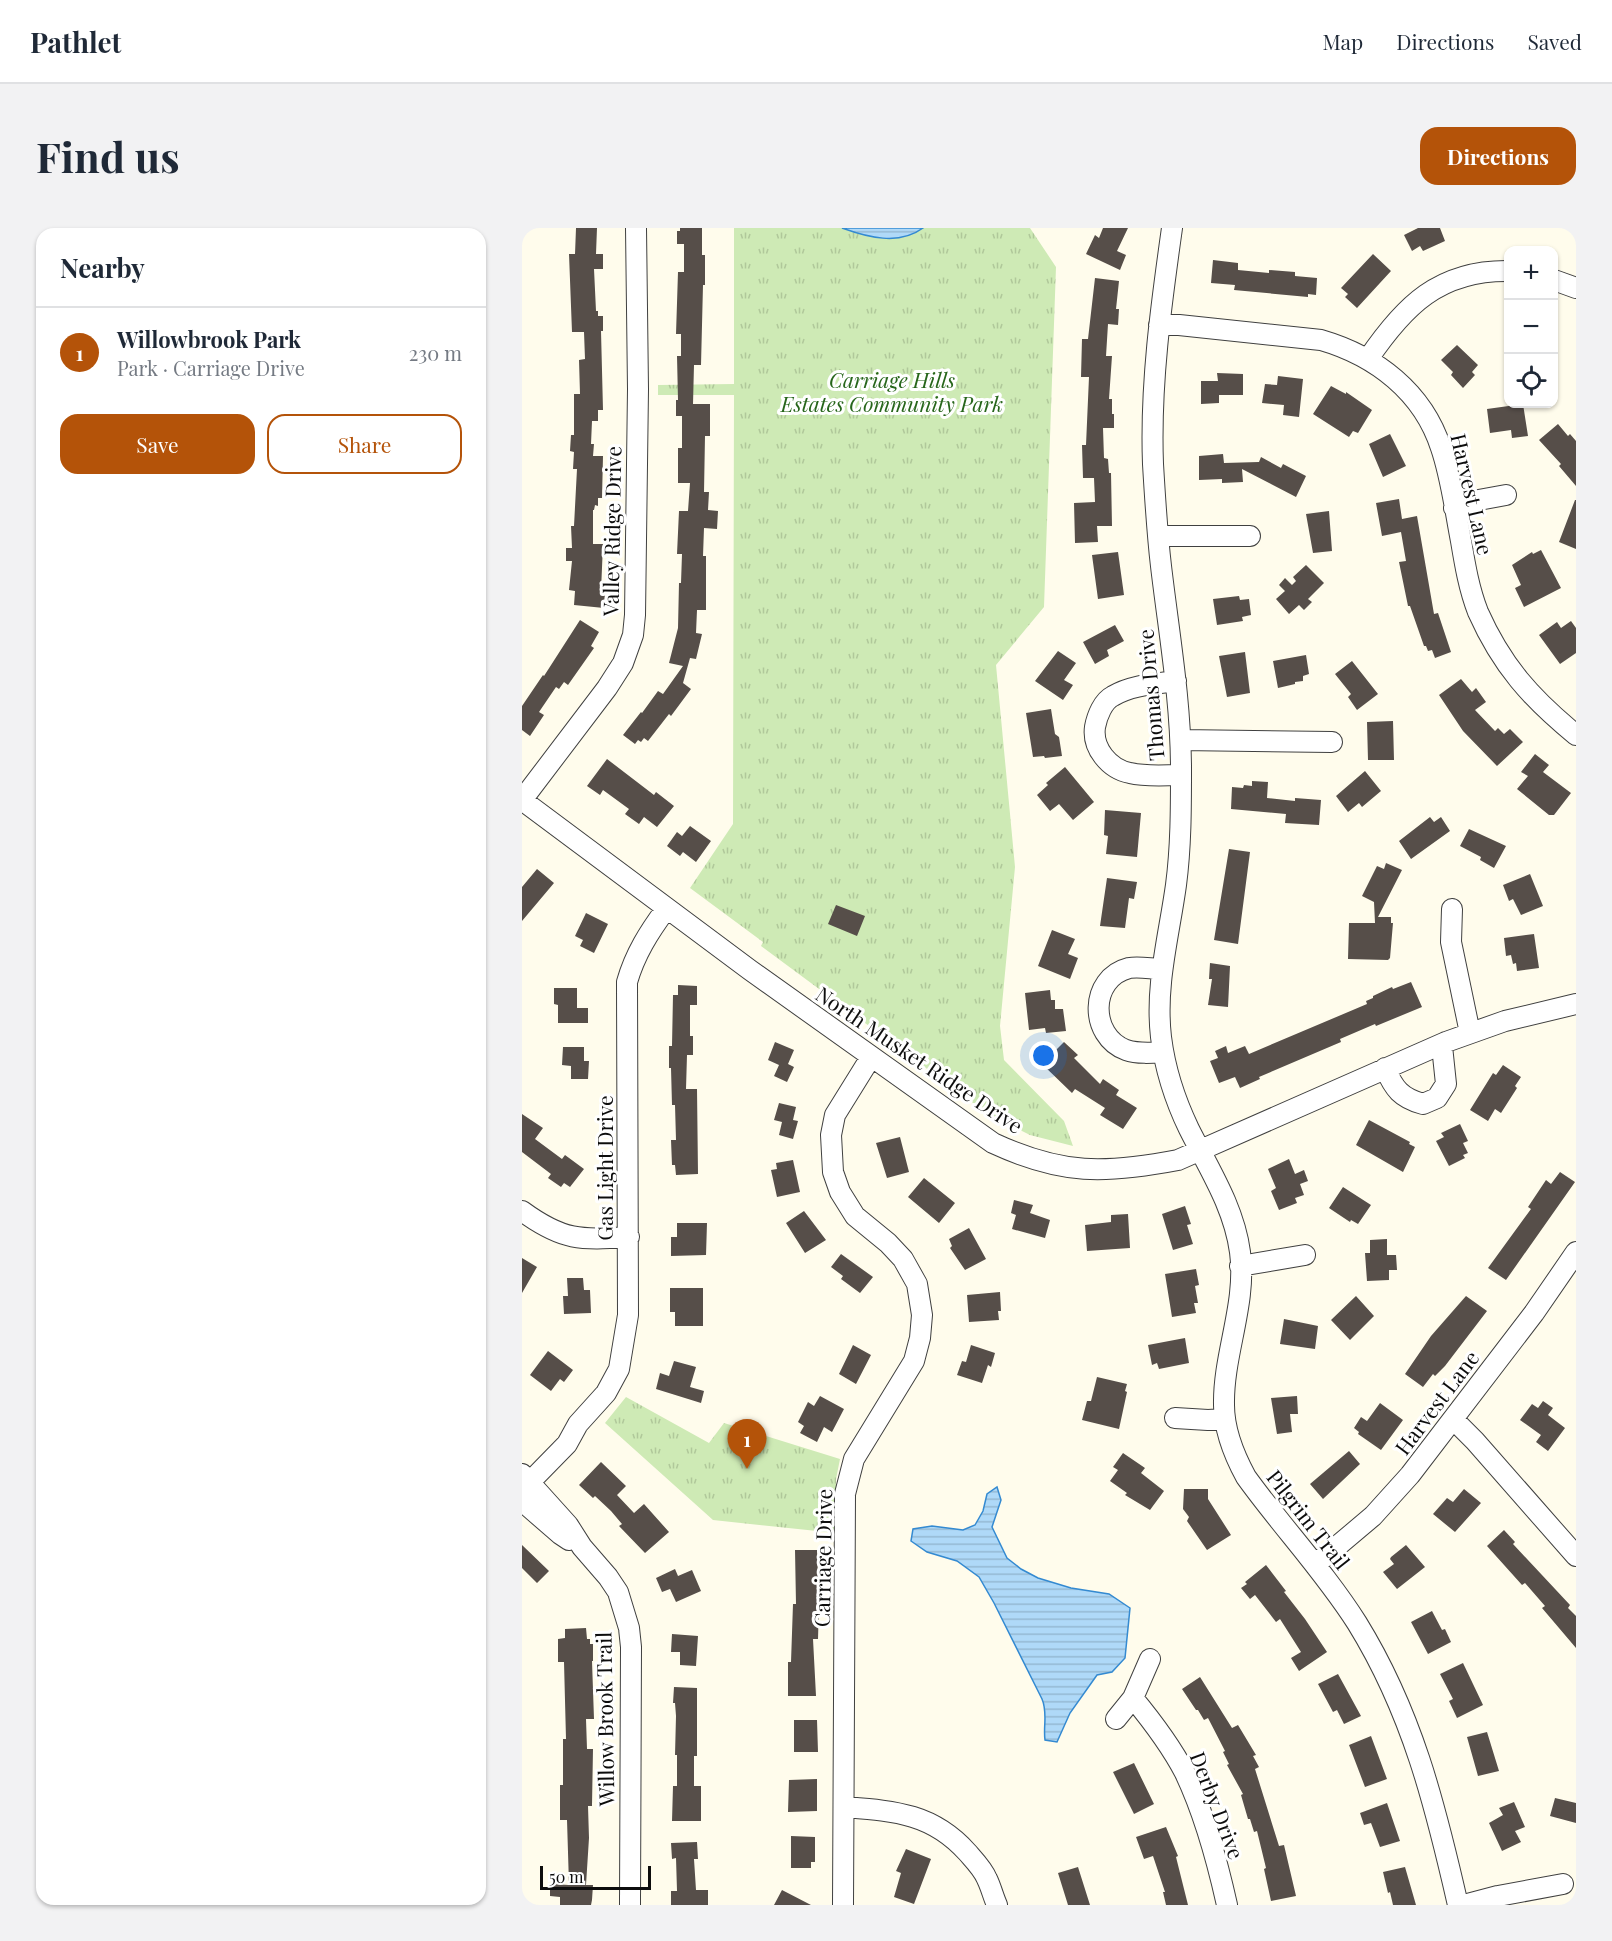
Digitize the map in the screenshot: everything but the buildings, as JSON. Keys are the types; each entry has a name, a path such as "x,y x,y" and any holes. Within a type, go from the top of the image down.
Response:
{"street":[{"name":"Valley Ridge Drive","path":"522,801 607,688 622,663 633,635 637,413 636,228"},
{"name":"Thomas Drive","path":"1172,228 1159,325 1153,452 1158,536 1176,681 1181,740 1181,775 1176,884 1162,969 1159,1018 1163,1052 1176,1100 1201,1150"},
{"path":"1368,359 1388,329 1402,314 1427,294 1459,279 1504,272"},
{"path":"1558,281 1576,288"},
{"name":"Harvest Lane","path":"1159,325 1191,326 1313,339 1342,346 1368,359 1400,382 1427,417 1442,448 1469,583 1478,610 1496,647 1530,695 1576,735"},
{"path":"1454,508 1473,501 1506,495"},
{"path":"1158,536 1250,536"},
{"path":"1176,681 1134,687 1112,696 1100,710 1094,735 1098,750 1116,767 1127,773 1181,775"},
{"path":"1181,740 1332,742"},
{"name":"North Musket Ridge Drive","path":"522,801 666,909 993,1143 1020,1155 1054,1165 1094,1170 1136,1168 1178,1160 1446,1042 1505,1021 1576,1004"},
{"name":"Gas Light Drive","path":"523,1484 557,1436 578,1424 606,1393 619,1369 628,1315 627,982 633,961 647,935 666,909"},
{"path":"1452,909 1451,942 1470,1033"},
{"path":"1162,969 1130,968 1118,973 1104,986 1099,996 1098,1008 1100,1024 1108,1036 1120,1046 1140,1053 1163,1052"},
{"path":"1386,1068 1392,1082 1406,1099 1423,1104 1437,1098 1446,1084 1443,1046 1446,1042"},
{"name":"Carriage Drive","path":"843,1905 845,1494 854,1459 914,1361 922,1315 916,1284 903,1259 888,1243 855,1216 840,1192 832,1172 831,1135 835,1115 871,1057"},
{"name":"Pilgrim Trail","path":"1201,1150 1227,1204 1237,1234 1240,1266 1239,1302 1223,1402 1234,1452 1246,1477 1316,1564 1356,1622 1379,1662 1410,1730 1436,1809 1458,1905"},
{"path":"522,1211 539,1223 568,1237 596,1239 629,1237"},
{"name":"Harvest Lane","path":"1316,1564 1393,1496 1534,1313 1576,1252"},
{"path":"1240,1266 1305,1255"},
{"path":"1175,1418 1225,1419"},
{"path":"1453,1419 1576,1556"},
{"name":"Willow Brook Trail","path":"523,1484 568,1525 582,1547 608,1577 618,1592 629,1628 631,1647 630,1905"},
{"path":"1116,1719 1132,1698 1150,1659"},
{"name":"Derby Drive","path":"1132,1698 1160,1731 1185,1773 1212,1845 1227,1905"},
{"path":"843,1808 897,1813 939,1827 959,1843 986,1877 997,1905"},
{"path":"1464,1905 1563,1884"}],"green space":[{"name":"Carriage Hills Estates Community Park","path":"734,228 1030,228 1056,267 1044,607 996,665 1015,867 1000,1026 1004,1060 1064,1121 1073,1146 1030,1135 988,1114 761,946 763,942 690,888 733,824 734,395 658,395 658,385 734,384"},
{"path":"626,1397 709,1443 724,1423 840,1459 836,1479 836,1533 713,1520 605,1423"}],"water":[{"path":"842,228 923,228 904,237 883,238"},
{"path":"997,1487 1001,1500 992,1527 1007,1558 1038,1578 1071,1588 1109,1594 1130,1608 1125,1658 1112,1672 1097,1675 1070,1713 1057,1742 1045,1740 1045,1709 1042,1699 979,1577 957,1561 927,1552 911,1541 913,1529 932,1526 963,1530 975,1525 983,1511 987,1494"}],"place":[{"name":"Willowbrook Park","path":"747,1469"}]}
